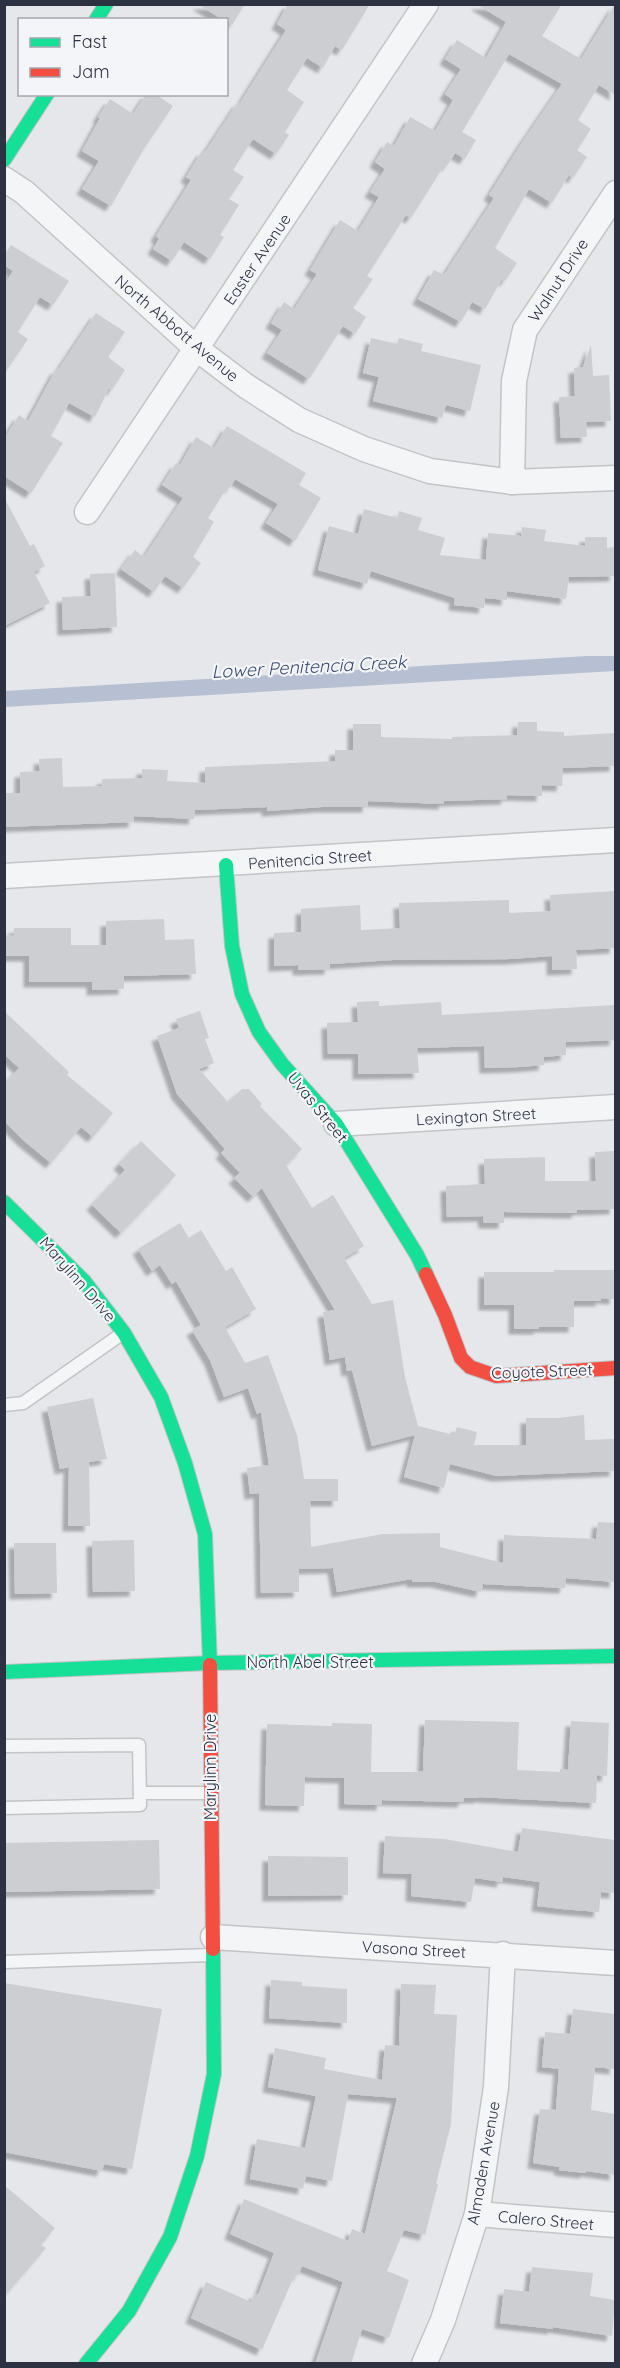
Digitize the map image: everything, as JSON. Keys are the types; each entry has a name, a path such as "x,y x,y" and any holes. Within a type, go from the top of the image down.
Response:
{"street":[{"path":"97,18 106,4"},
{"name":"Easter Avenue","path":"87,512 426,4"},
{"path":"4,160 46,96"},
{"name":"North Abbott Avenue","path":"4,179 24,192 197,349 246,386 299,420 363,448 430,471 512,482 615,478"},
{"name":"Walnut Drive","path":"512,482 514,381 525,330 615,193"},
{"name":"Penitencia Street","path":"4,876 226,865 615,840"},
{"name":"Uvas Street","path":"226,865 231,946 242,994 259,1032 282,1064 336,1124 417,1255 445,1315 461,1358 470,1368"},
{"name":"Lexington Street","path":"336,1124 615,1107"},
{"name":"Marylinn Drive","path":"4,1202 84,1281 124,1333 161,1397 185,1463 205,1534 210,1663 214,2074 197,2156 170,2237 129,2311 86,2364"},
{"name":"Coyote Street","path":"470,1368 496,1376 615,1368"},
{"name":"North Abel Street","path":"4,1672 210,1663 615,1656"},
{"name":"Vasona Street","path":"213,1946 503,1954 615,1963"},
{"name":"Almaden Avenue","path":"424,2364 443,2320 477,2214 496,2087 503,1954"},
{"name":"Calero Street","path":"477,2214 615,2225"}],"lane":[{"path":"4,1405 22,1403 124,1333"},
{"path":"4,1746 139,1744 140,1793 140,1805 4,1808"},
{"path":"140,1793 210,1793"},
{"path":"4,1962 213,1946"}],"water":[{"path":"615,656 615,671 5,707 5,691"}],"building":[{"path":"198,4 245,4 232,25 228,22 228,18 220,18"},
{"path":"288,4 370,4 342,50 335,46 323,68 307,58 287,90 304,102 285,132 289,135 276,154 253,139 233,170 244,177 229,199 239,205 220,235 224,237 210,259 184,242 172,261 153,249 159,239 156,236 191,180 186,177 202,151 205,152 238,102 240,103 286,30 277,24"},
{"path":"476,4 562,4 542,36 581,59 615,4 615,95 599,85 578,120 591,129 577,150 587,157 573,178 569,175 552,203 529,189 495,248 517,263 505,281 502,279 485,309 472,302 461,322 418,299 434,270 444,275 494,198 489,195 562,84 509,54 462,132 476,140 465,159 455,153 447,166 445,164 411,218 406,215 367,276 373,279 353,308 366,317 355,334 343,326 309,379 267,353 282,330 271,323 284,302 294,309 317,274 310,270 340,220 358,231 379,197 370,192 385,169 375,162 387,142 394,146 410,117 435,131 453,100 445,94 461,69 445,59 457,40 486,58 506,22"},
{"path":"145,96 158,96 173,106 145,147 111,206 82,189 99,161 82,151 100,118 98,117 110,99 133,114"},
{"path":"11,245 69,281 53,305 40,297 18,332 28,339 4,374 4,285 13,271 4,265 4,256"},
{"path":"96,313 125,332 108,357 125,370 112,390 109,388 95,417 69,403 51,436 63,443 31,493 4,476 4,439 19,415 28,421 56,369 58,370"},
{"path":"371,338 397,344 399,338 423,344 421,351 481,365 470,411 446,405 442,418 373,401 379,377 363,373"},
{"path":"591,345 593,376 609,375 611,421 586,422 587,437 561,438 559,397 575,396 574,368 583,367"},
{"path":"227,426 306,473 299,485 321,498 295,541 266,523 278,504 235,479 208,518 214,522 193,557 201,563 183,588 165,576 154,592 121,569 135,550 144,557 183,498 162,485 176,463 180,465 196,437 214,448"},
{"path":"4,497 30,546 34,544 45,566 34,572 50,603 4,626"},
{"path":"364,509 397,518 399,511 422,518 418,530 445,538 440,555 486,560 488,533 521,536 522,527 546,530 544,541 585,546 585,537 607,537 607,548 615,547 615,576 569,577 566,599 507,591 507,600 485,598 484,608 454,605 455,598 371,571 367,584 318,570 329,526 358,534"},
{"path":"115,573 117,627 63,630 62,597 91,596 90,574"},
{"path":"518,722 537,722 537,731 564,732 564,736 615,733 615,766 563,768 562,786 542,785 542,796 506,795 507,799 444,801 444,804 368,801 368,807 321,807 267,811 267,807 195,810 194,819 134,816 134,822 4,827 4,793 20,793 20,772 40,771 39,759 62,758 63,787 102,786 102,779 142,778 142,769 168,770 167,781 205,783 205,767 335,761 335,750 353,750 353,724 381,724 381,737 452,739 452,737 517,735"},
{"path":"615,891 615,948 576,950 577,969 552,970 552,956 510,959 392,960 330,964 330,969 298,970 298,965 274,966 274,933 301,932 301,909 360,905 361,930 400,928 399,903 509,900 509,913 551,911 550,895"},
{"path":"164,919 165,940 194,939 196,974 124,976 124,989 92,990 92,982 29,982 29,956 4,956 4,935 14,936 14,928 71,928 71,945 106,945 106,921"},
{"path":"379,1001 379,1006 441,1002 442,1015 615,1005 615,1040 566,1042 566,1055 544,1057 544,1065 519,1067 485,1068 484,1046 417,1048 419,1073 358,1074 358,1054 328,1054 327,1023 358,1022 357,1002"},
{"path":"4,1011 69,1072 67,1075 113,1113 93,1137 81,1127 51,1163 4,1121 4,1084 19,1068 4,1054"},
{"path":"200,1011 209,1038 205,1039 214,1063 199,1069 228,1102 242,1089 249,1089 262,1104 260,1106 302,1149 286,1165 312,1208 333,1195 364,1246 344,1258 372,1304 393,1300 405,1377 418,1426 454,1435 457,1427 477,1432 474,1445 526,1445 526,1418 584,1415 585,1440 614,1439 615,1471 497,1476 450,1464 444,1488 404,1477 415,1435 372,1446 352,1370 347,1371 345,1357 330,1360 323,1312 335,1310 262,1188 253,1197 234,1178 240,1173 221,1153 225,1149 177,1094 157,1036 179,1028 176,1019"},
{"path":"141,1141 176,1175 121,1233 92,1205 125,1170 119,1164"},
{"path":"615,1151 615,1209 577,1210 577,1213 504,1212 504,1223 484,1223 483,1216 447,1217 446,1186 485,1184 484,1159 545,1157 545,1181 596,1181 595,1152"},
{"path":"180,1223 189,1238 201,1230 226,1271 232,1267 256,1309 225,1327 245,1363 268,1355 297,1435 304,1479 338,1479 338,1501 310,1501 311,1547 383,1534 440,1533 440,1547 503,1563 504,1535 596,1539 598,1522 615,1523 615,1582 566,1578 565,1588 483,1584 481,1592 436,1582 412,1582 412,1579 337,1592 333,1568 299,1569 299,1592 261,1593 259,1493 250,1494 247,1468 269,1465 261,1412 257,1414 248,1388 224,1397 210,1360 192,1330 201,1325 176,1281 172,1284 160,1265 152,1271 138,1249"},
{"path":"554,1270 615,1270 615,1299 574,1301 574,1327 539,1327 539,1329 514,1329 514,1305 484,1305 484,1272 554,1272"},
{"path":"93,1398 107,1459 89,1462 90,1526 68,1526 69,1467 60,1469 47,1407"},
{"path":"134,1540 135,1591 93,1592 92,1541"},
{"path":"14,1543 56,1543 57,1593 15,1594"},
{"path":"425,1720 519,1722 517,1770 560,1772 560,1769 568,1770 571,1721 609,1723 607,1776 597,1775 596,1803 479,1797 464,1798 463,1802 382,1800 382,1805 344,1804 344,1778 305,1777 304,1806 265,1805 267,1724 332,1726 332,1723 372,1724 371,1772 415,1772 423,1771"},
{"path":"522,1828 615,1840 615,1893 601,1892 599,1912 537,1906 540,1882 503,1877 502,1882 475,1878 471,1902 411,1896 412,1874 383,1873 385,1836 444,1839 518,1852"},
{"path":"159,1840 160,1889 4,1892 4,1843"},
{"path":"268,1856 348,1857 348,1895 268,1896"},
{"path":"271,1980 302,1982 302,1986 347,1989 347,2023 269,2018"},
{"path":"4,1983 162,2009 132,2169 104,2164 102,2171 4,2152"},
{"path":"401,1984 436,1985 434,2014 457,2015 451,2124 425,2235 404,2230 387,2271 409,2280 389,2338 362,2329 351,2364 315,2364 343,2282 302,2266 298,2276 295,2274 262,2350 191,2318 206,2282 251,2302 255,2293 258,2295 274,2253 230,2234 244,2199 348,2241 352,2229 365,2234 397,2098 348,2094 332,2181 306,2176 303,2189 250,2179 257,2139 305,2148 316,2096 268,2087 275,2048 326,2058 324,2069 382,2080 385,2045 399,2046"},
{"path":"573,2009 615,2014 615,2069 595,2067 591,2110 615,2114 615,2175 559,2170 560,2167 533,2163 540,2109 556,2110 559,2069 542,2067 545,2032 570,2034"},
{"path":"4,2185 55,2228 41,2245 46,2248 4,2297"},
{"path":"532,2267 593,2273 590,2296 615,2300 612,2336 553,2327 553,2329 500,2323 504,2289 529,2292"}],"traffic: fast":[{"path":"97,18 106,4"},
{"path":"4,160 46,96"},
{"path":"226,865 232,946 242,994 259,1032 282,1064 336,1124 417,1255 426,1274"},
{"path":"4,1202 84,1281 124,1333 161,1397 185,1463 205,1534 210,1665"},
{"path":"4,1672 210,1663 616,1656"},
{"path":"86,2364 129,2311 170,2237 197,2156 214,2074 213,1949"}],"traffic: jam":[{"path":"426,1274 461,1358 470,1367 496,1376 616,1368"},
{"path":"210,1665 213,1949"}],"water label":[{"name":"Lower Penitencia Creek","path":"309,667"}]}
